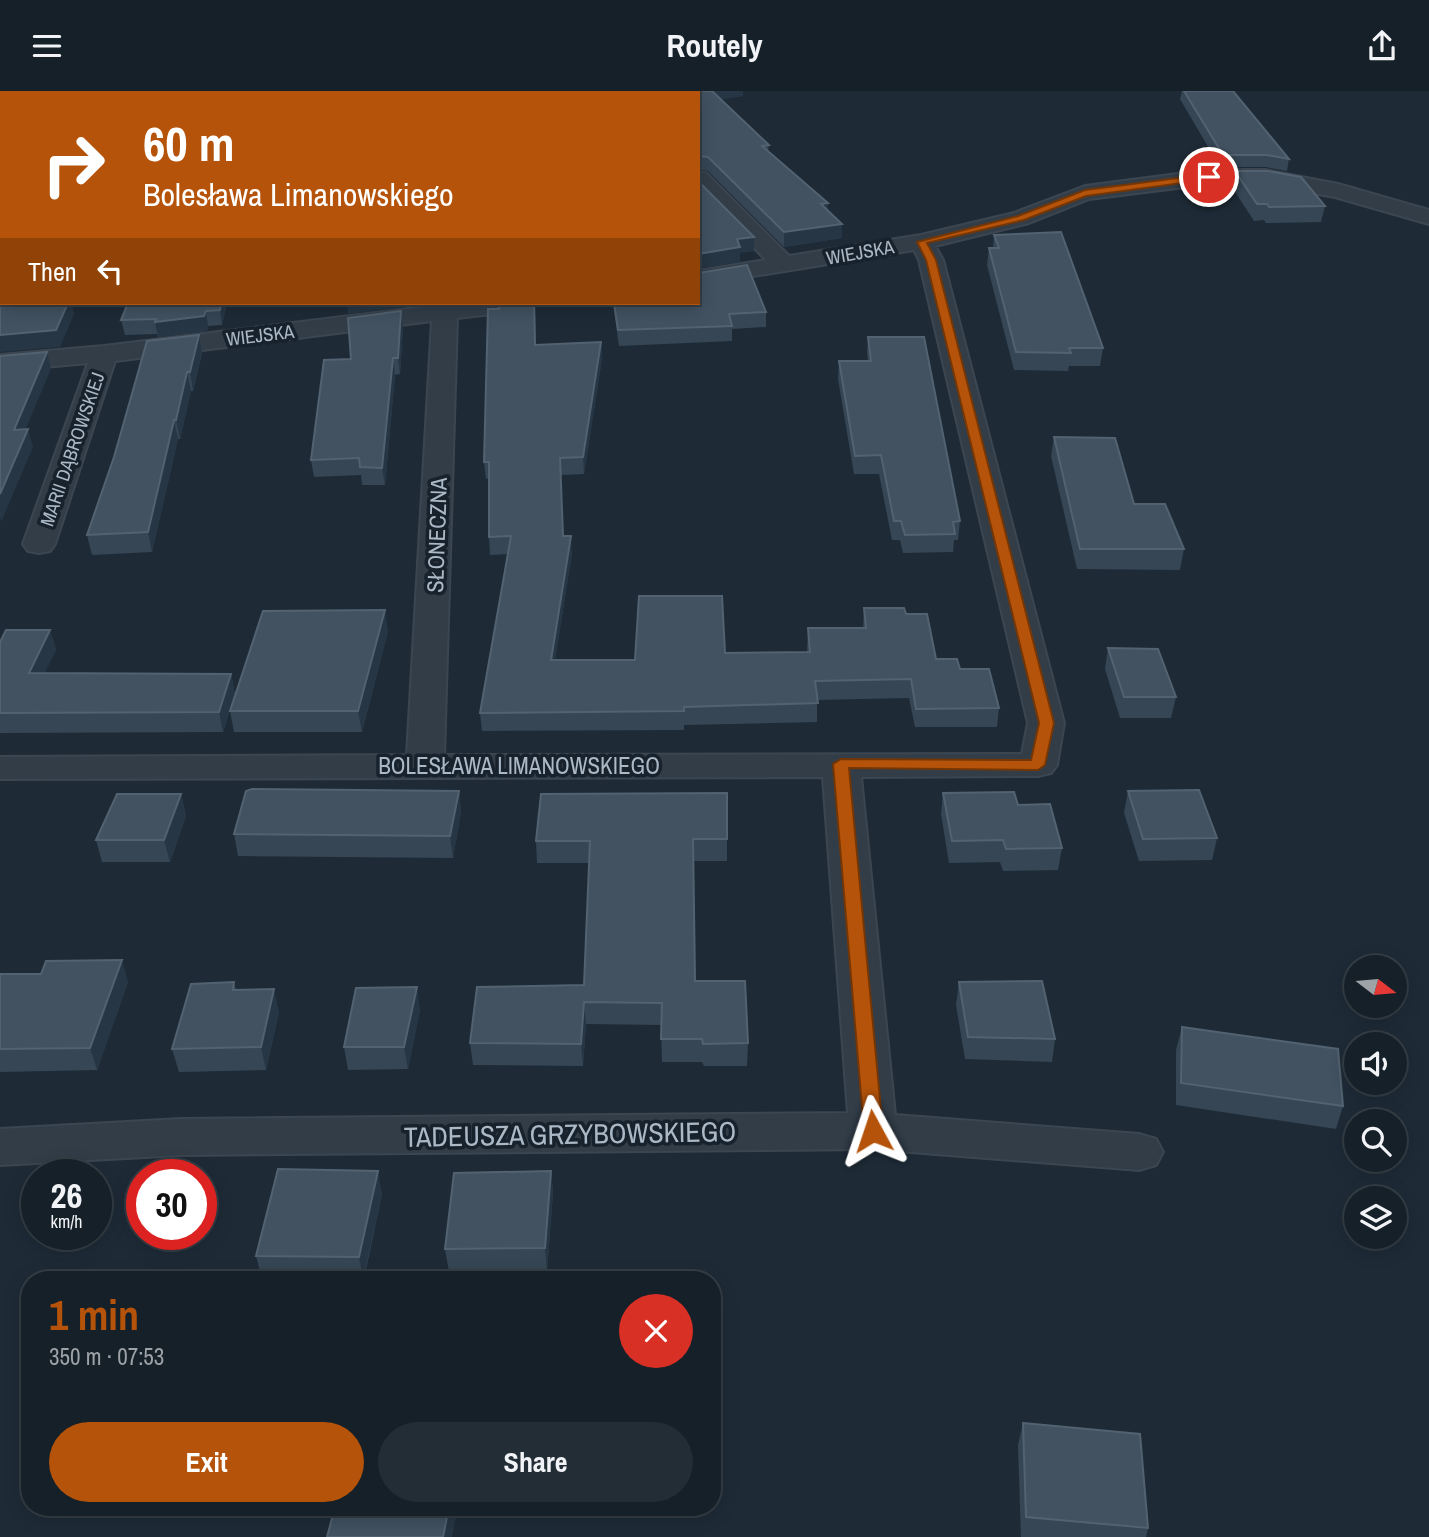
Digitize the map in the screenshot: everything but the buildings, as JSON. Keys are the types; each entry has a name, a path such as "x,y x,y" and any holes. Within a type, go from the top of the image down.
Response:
{"street":[{"name":"WIEJSKA","path":"700,278 921,242 1021,218 1085,193 1209,177 1265,177 1338,191 1429,217"},
{"path":"700,180 784,265"},
{"name":"BOLESŁAWA LIMANOWSKIEGO","path":"0,768 1038,765 1046,723 931,260 921,242"},
{"name":"WIEJSKA","path":"0,363 104,354 445,308 490,305"},
{"name":"SŁONECZNA","path":"423,767 428,748 445,308"},
{"name":"MARII DĄBROWSKIEJ","path":"39,544 104,354"},
{"path":"841,764 873,1131"},
{"name":"TADEUSZA GRZYBOWSKIEGO","path":"0,1147 181,1137 873,1131 1139,1152"}],"route":[{"path":"873,1131 841,764 1038,765 1046,723 931,260 921,242 1021,218 1085,193 1209,177"}]}
